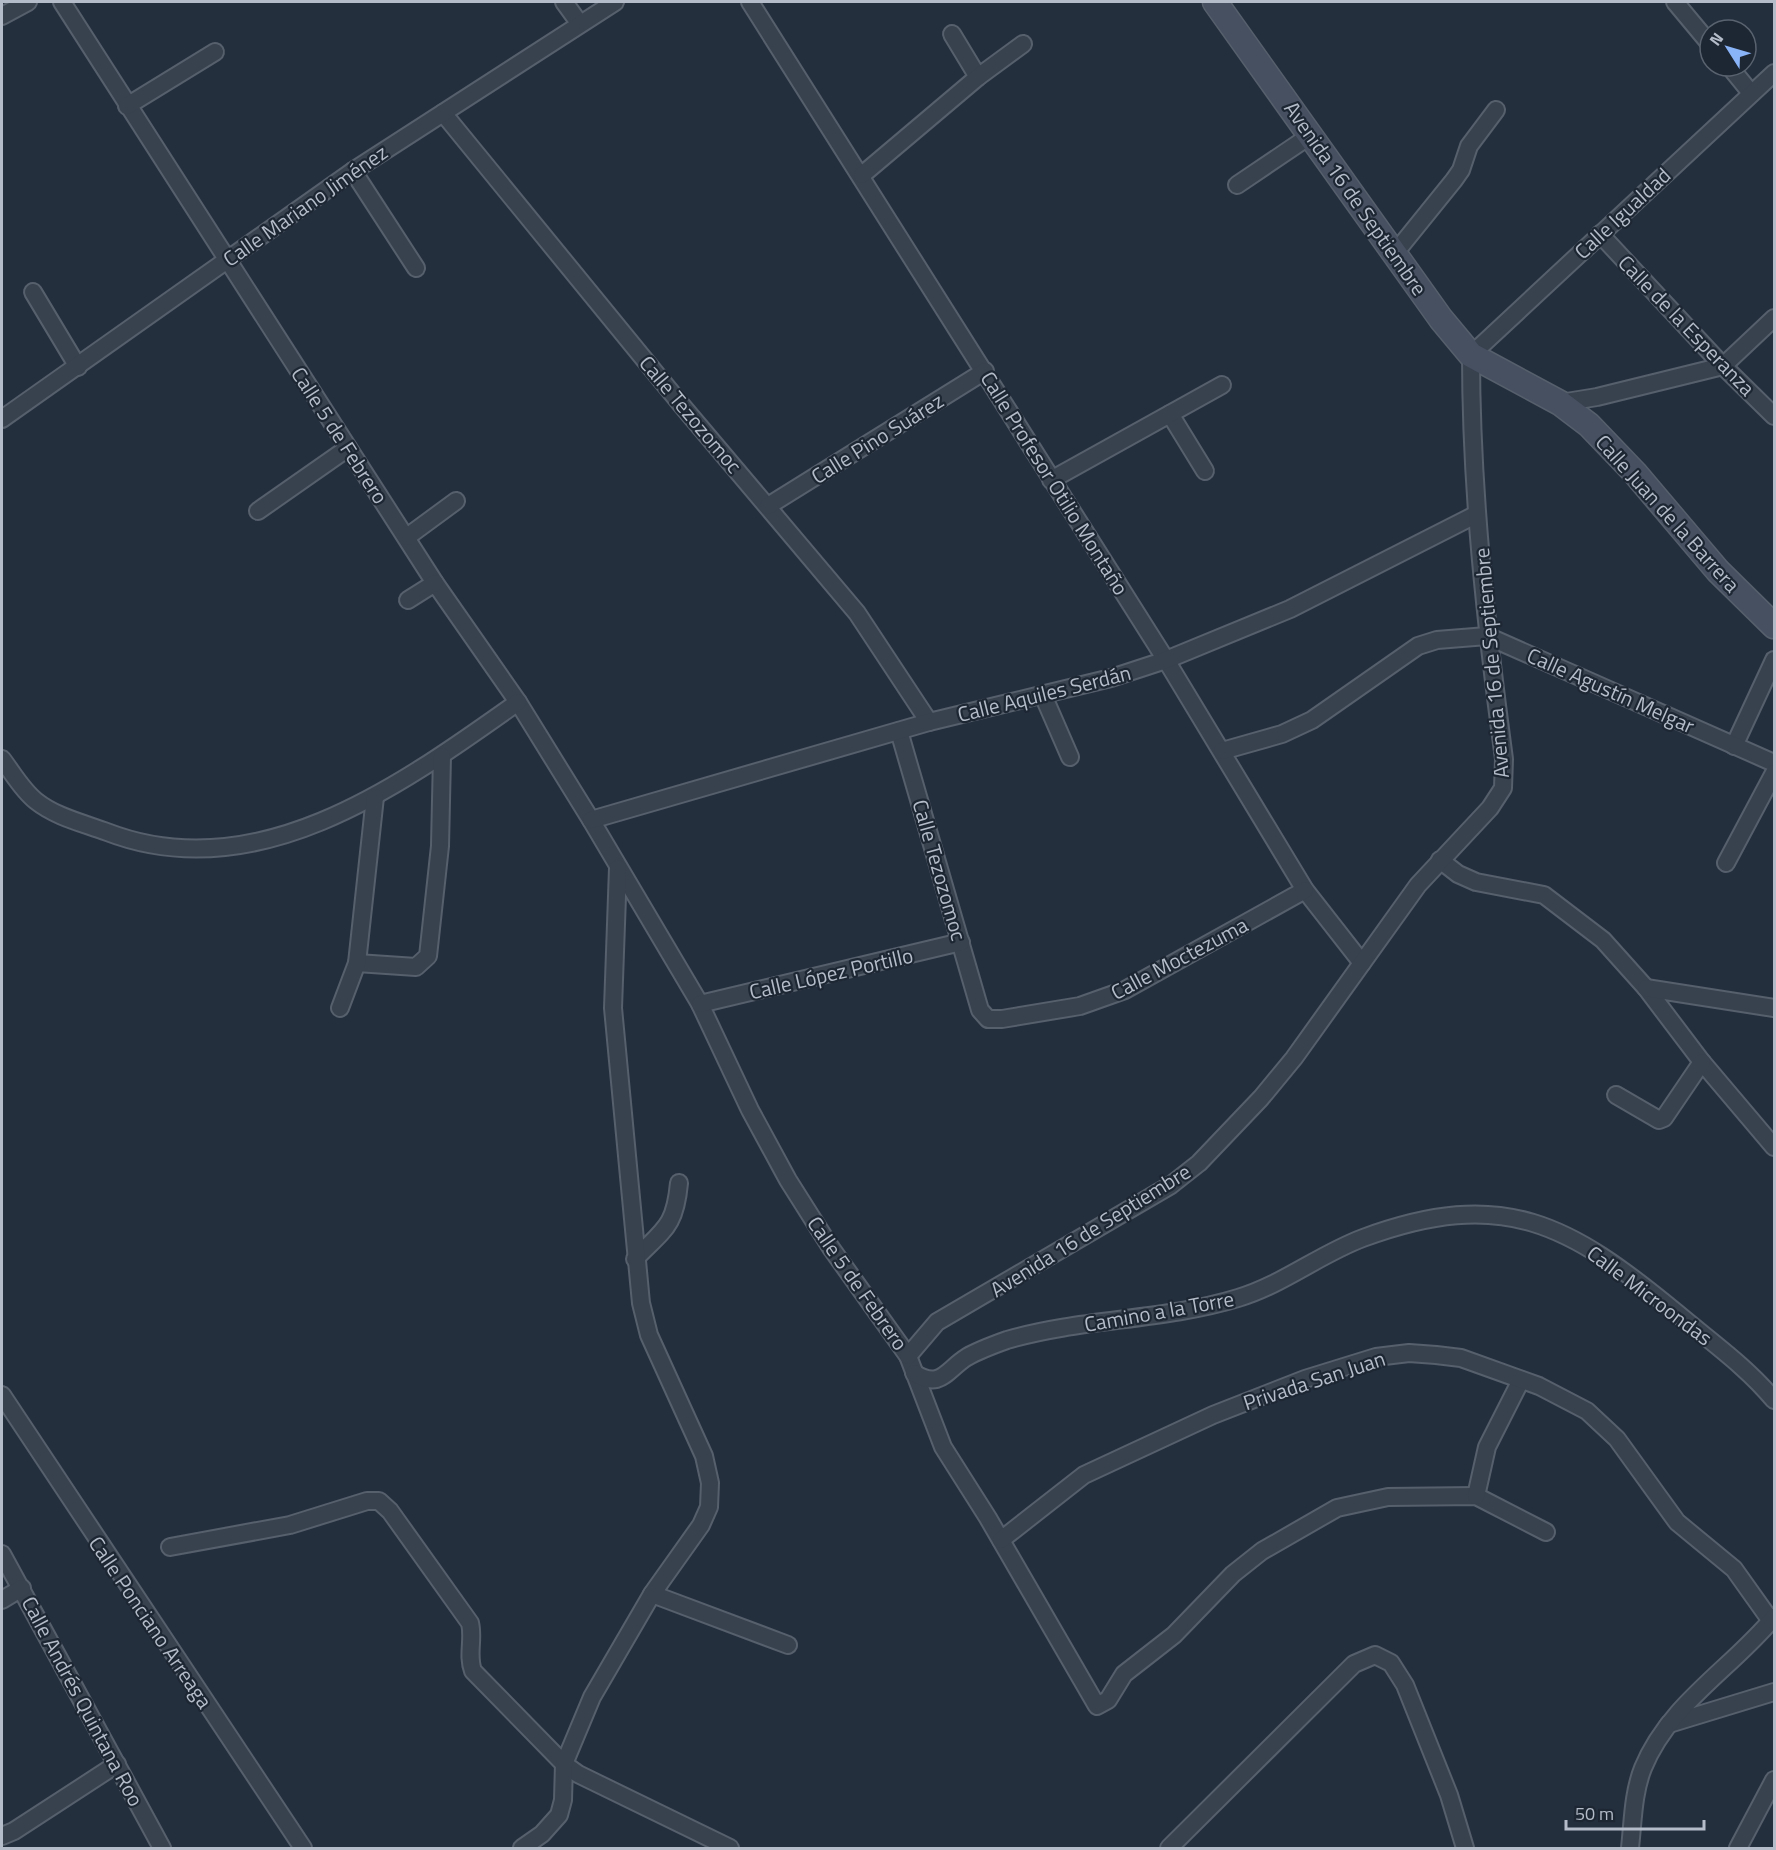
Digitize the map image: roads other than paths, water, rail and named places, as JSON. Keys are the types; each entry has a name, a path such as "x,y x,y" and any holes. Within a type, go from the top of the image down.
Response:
{"street":[{"path":"2,16 28,2"},
{"name":"Calle 5 de Febrero","path":"62,2 435,583 518,702 591,820 700,1004 750,1110 788,1180 831,1248 908,1356 943,1447 1001,1540 1094,1703 1100,1706 1104,1704 1124,1674 1174,1635 1233,1574 1262,1551 1299,1528 1336,1508 1388,1497 1476,1496"},
{"path":"564,2 579,24"},
{"name":"Calle Mariano Jiménez","path":"2,419 353,171 615,2"},
{"name":"Calle Profesor Otilio Montaño","path":"750,2 1166,660 1305,890 1362,963"},
{"name":"Avenida 16 de Septiembre","path":"908,1356 937,1322 1172,1185 1199,1163 1294,1058 1418,885 1490,808 1503,788 1504,759 1487,636 1477,514 1471,356 1441,319 1215,2"},
{"path":"1675,2 1698,30"},
{"path":"952,34 978,76"},
{"path":"861,175 978,76 1023,44"},
{"path":"127,106 215,52"},
{"name":"Calle Igualdad","path":"1471,356 1774,73"},
{"path":"1739,78 1751,93"},
{"path":"1395,253 1454,180 1461,170 1469,146 1496,110"},
{"name":"Calle Tezozomoc","path":"443,113 684,408 856,613 929,722"},
{"path":"1237,185 1311,135"},
{"path":"353,171 416,268"},
{"name":"Calle de la Esperanza","path":"1600,234 1723,366 1774,416"},
{"path":"33,292 78,367"},
{"path":"1560,403 1598,397 1723,366 1774,318"},
{"name":"Calle Juan de la Barrera","path":"1471,356 1560,403 1610,446 1718,571 1774,626"},
{"name":"Calle Pino Suárez","path":"768,506 985,371"},
{"path":"1051,480 1222,385"},
{"path":"1170,414 1205,471"},
{"path":"258,511 348,448"},
{"path":"407,537 456,501"},
{"name":"Calle Aquiles Serdán","path":"591,820 929,722 1111,678 1166,660 1290,609 1477,514"},
{"path":"408,600 435,583"},
{"name":"Calle Agustín Melgar","path":"1222,751 1282,734 1312,720 1418,646 1447,638 1487,636 1774,763"},
{"path":"1734,746 1774,660"},
{"path":"1044,695 1070,757"},
{"path":"2,759 35,800 61,815 119,837 154,846 188,849 269,841 375,797 442,756 518,702"},
{"name":"Calle Tezozomoc","path":"899,731 980,1010"},
{"path":"357,963 416,967 424,962 430,950 440,846 442,756"},
{"path":"1726,863 1774,773"},
{"path":"340,1008 357,963 375,797"},
{"path":"1440,860 1458,874 1476,882 1528,890 1557,903 1603,940 1646,988 1702,1062 1774,1147"},
{"path":"522,1848 553,1824 559,1815 563,1800 564,1764 592,1697 652,1594 701,1525 709,1507 710,1483 704,1456 649,1335 640,1303 613,1008 618,868"},
{"name":"Calle Moctezuma","path":"980,1010 988,1019 1002,1020 1103,999 1125,990 1305,890"},
{"name":"Calle López Portillo","path":"700,1004 961,942"},
{"path":"1646,988 1774,1008"},
{"path":"1616,1095 1659,1120 1668,1115 1702,1062"},
{"path":"635,1259 673,1219 677,1210 679,1183"},
{"name":"Camino a la Torre","path":"914,1373 924,1380 937,1379 974,1353 1035,1333 1239,1298 1346,1245 1404,1225 1475,1213 1510,1216"},
{"name":"Calle Microondas","path":"1510,1216 1536,1222 1569,1236 1604,1257 1641,1283 1720,1349 1774,1400"},
{"name":"Privada San Juan","path":"1001,1540 1061,1491 1111,1461 1254,1398 1376,1357 1409,1353 1436,1354 1461,1358 1521,1380 1562,1398 1603,1424 1617,1439 1668,1511 1734,1569 1773,1619"},
{"path":"1521,1380 1487,1447 1476,1496 1546,1532"},
{"name":"Calle Ponciano Arreaga","path":"2,1395 303,1848"},
{"path":"170,1547 291,1525 367,1501 379,1501 390,1511 470,1623 473,1636 470,1653 473,1671 564,1764 593,1783 730,1848"},
{"name":"Calle Andrés Quintana Roo","path":"2,1554 162,1848"},
{"path":"2,1600 22,1588"},
{"path":"652,1594 788,1646"},
{"path":"1630,1848 1635,1795 1643,1769 1668,1724 1773,1619"},
{"path":"1169,1848 1354,1664 1375,1655 1391,1663 1405,1685 1449,1796 1465,1848"},
{"path":"1668,1724 1774,1692"},
{"path":"2,1836 8,1835 117,1764"},
{"path":"1738,1848 1774,1780"}]}
